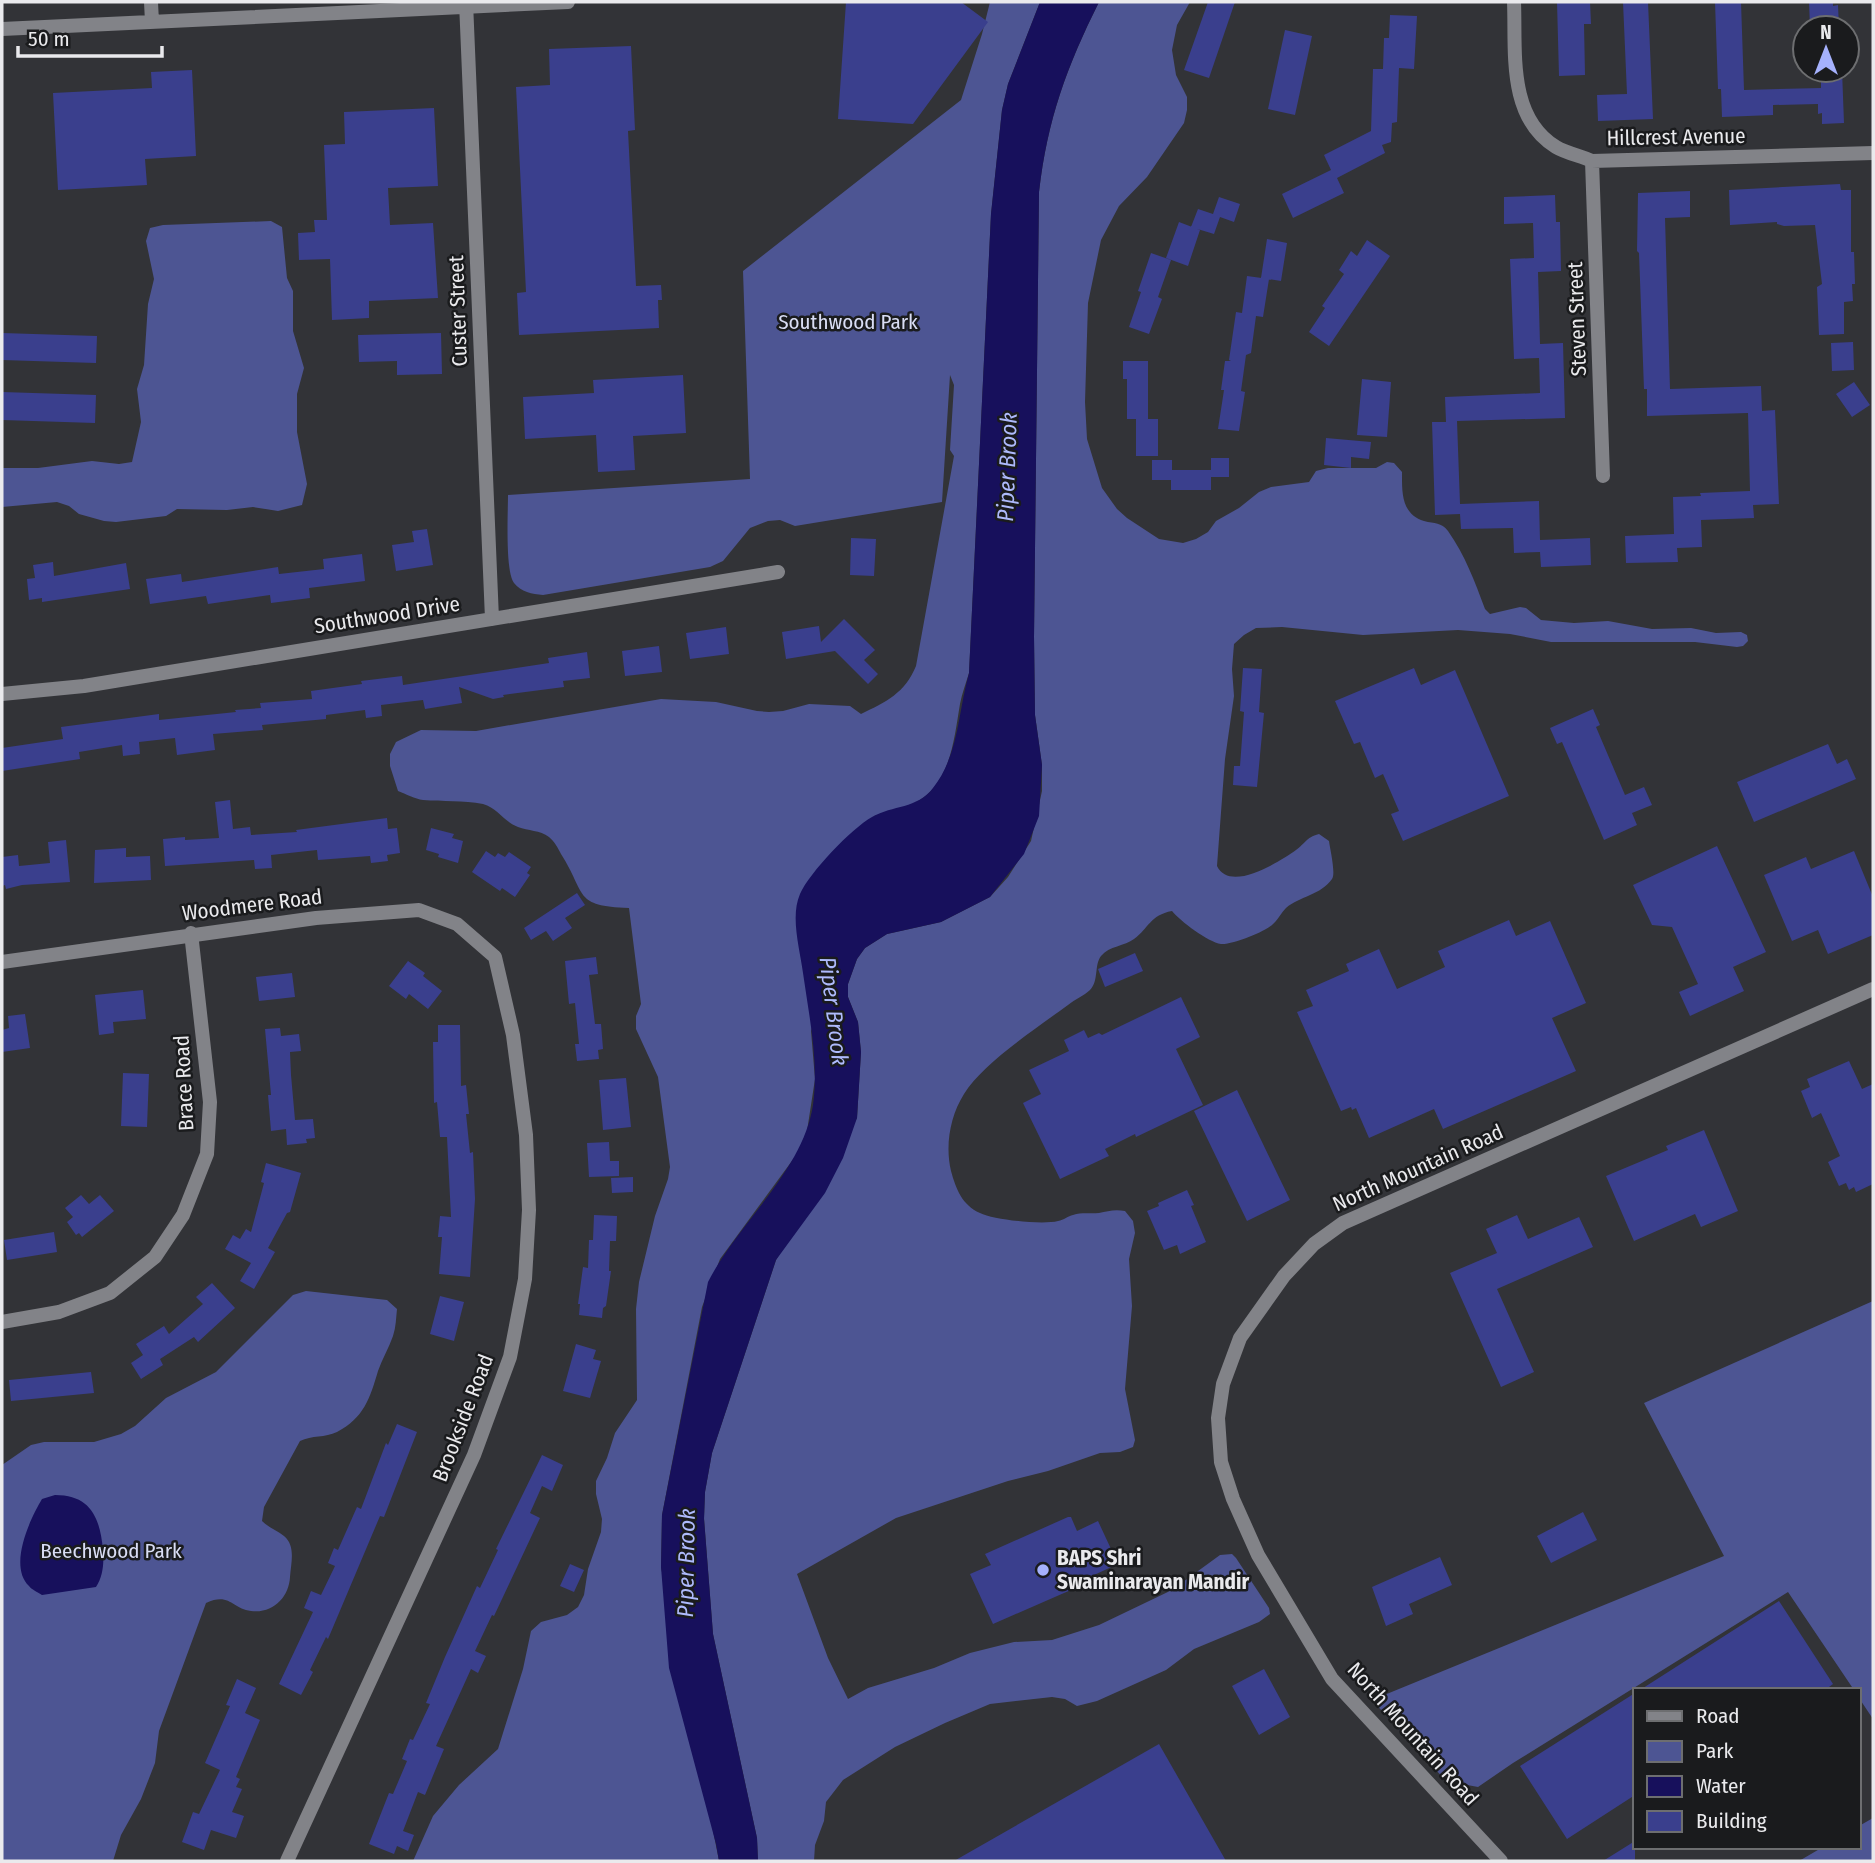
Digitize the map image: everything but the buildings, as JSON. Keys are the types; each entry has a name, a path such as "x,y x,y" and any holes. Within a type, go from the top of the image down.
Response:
{"street":[{"path":"151,2 152,22"},
{"path":"2,29 466,4 568,2"},
{"name":"Hillcrest Avenue","path":"1514,2 1519,97 1531,123 1556,147 1592,160 1873,153"},
{"name":"Custer Street","path":"466,4 492,619"},
{"name":"Steven Street","path":"1592,160 1603,476"},
{"name":"Southwood Drive","path":"2,694 84,686 778,572"},
{"name":"Woodmere Road","path":"2,962 191,933 316,918 419,910 457,924 495,957"},
{"name":"Brace Road","path":"2,1322 59,1312 110,1293 156,1257 183,1215 207,1154 210,1102 191,933"},
{"name":"Brookside Road","path":"287,1861 474,1455 510,1357 525,1279 529,1210 526,1135 513,1035 495,957"},
{"name":"North Mountain Road","path":"1501,1861 1332,1679 1258,1555 1233,1499 1221,1462 1218,1418 1223,1384 1240,1338 1284,1276 1314,1244 1343,1223 1873,989"}],"green space":[{"name":"Southwood Park","path":"990,2 1040,2 1008,84 1002,110 991,214 969,673 949,759 936,784 927,795 910,805 874,816 811,1031 815,1079 807,1131 797,1154 720,1259 702,1307 662,1515 661,1567 719,1861 413,1861 433,1816 459,1785 498,1749 523,1669 531,1631 541,1622 567,1615 578,1607 584,1595 588,1569 601,1532 602,1519 596,1481 615,1433 637,1400 636,1309 639,1282 670,1167 658,1077 636,1029 636,1016 641,1004 629,908 598,904 584,896 557,847 545,835 513,825 483,804 423,800 398,791 390,766 390,754 396,742 421,730 476,731 661,699 716,702 769,712 809,704 850,706 861,714 886,701 906,683 916,666 954,456 950,450 954,385 950,375 942,502 795,526 780,520 768,521 750,528 723,561 710,567 543,595 527,592 514,583 509,567 508,495 750,479 743,271 961,100"},
{"path":"1099,2 1190,2 1177,25 1172,50 1176,75 1187,97 1184,123 1147,177 1119,206 1101,240 1088,303 1085,402 1087,439 1102,488 1117,509 1159,539 1183,543 1208,532 1216,521 1271,487 1309,482 1316,471 1328,468 1376,468 1387,462 1394,463 1402,472 1407,508 1416,518 1440,525 1448,531 1465,559 1485,609 1490,614 1520,607 1526,608 1541,620 1574,623 1608,621 1652,629 1691,628 1716,633 1741,632 1747,635 1748,641 1737,647 1695,642 1551,642 1510,634 1458,630 1363,635 1282,627 1256,628 1234,644 1234,696 1225,759 1217,866 1223,874 1232,877 1255,873 1319,834 1329,841 1332,879 1322,889 1286,908 1268,928 1232,942 1221,944 1209,939 1172,911 1159,916 1134,939 1108,950 1101,956 1095,982 1088,992 997,1058 972,1082 959,1103 950,1131 949,1161 955,1184 964,1201 980,1213 1007,1220 1041,1222 1118,1210 1125,1211 1133,1221 1135,1233 1129,1259 1132,1306 1125,1389 1135,1440 1133,1447 1120,1452 1100,1453 896,1518 797,1574 828,1658 848,1699 868,1688 934,1668 970,1653 1014,1642 1052,1640 1099,1625 1172,1590 1220,1555 1232,1554 1236,1558 1269,1608 1270,1614 1259,1622 1194,1649 1166,1670 1097,1701 1077,1706 1065,1699 1052,1697 990,1704 895,1747 843,1780 826,1802 824,1821 815,1845 814,1861 758,1861 757,1838 713,1634 704,1518 705,1492 712,1453 776,1260 857,1118 861,1052 858,1022 848,997 848,984 857,959 865,948 887,934 941,922 990,897 1008,877 1031,841 1042,791 1042,765 1035,715 1034,637 1039,192 1047,141 1060,94"},
{"path":"271,221 282,227 287,278 293,291 293,331 304,368 297,394 297,432 307,484 302,505 278,511 253,507 227,510 177,509 166,516 116,522 79,514 69,506 57,502 2,507 2,468 38,468 92,461 119,464 132,462 141,422 137,389 144,365 148,304 154,279 146,241 150,228 163,225"},
{"name":"Beechwood Park","path":"306,1291 387,1300 397,1309 393,1336 360,1414 337,1432 300,1441 264,1507 262,1521 284,1536 290,1545 292,1561 287,1591 278,1603 266,1610 245,1610 220,1599 206,1603 159,1731 155,1763 141,1799 121,1835 113,1861 2,1861 2,1465 31,1445 44,1442 94,1442 121,1434 135,1426 166,1398 216,1372 293,1295"},
{"path":"1873,1301 1873,1719 1861,1701 1861,1688 1853,1688 1788,1592 1478,1787 1446,1781 1372,1700 1724,1556 1644,1403"},
{"path":"1873,1818 1873,1861 1799,1861 1820,1849 1861,1849 1861,1825"}],"water":[{"name":"Piper Brook","path":"1040,2 1099,2 1060,94 1047,141 1039,192 1034,637 1035,715 1042,765 1039,816 1024,854 990,897 941,922 887,934 865,948 857,959 848,984 848,997 858,1022 861,1052 857,1118 843,1158 825,1193 776,1260 712,1453 705,1492 704,1519 713,1634 757,1838 758,1861 719,1861 669,1668 661,1567 662,1515 708,1282 797,1152 813,1105 815,1072 812,1039 796,923 800,894 822,863 863,823 880,813 920,800 927,795 942,775 957,733 969,673 991,214 1002,110 1008,84"},
{"path":"55,1495 77,1499 91,1510 102,1538 102,1570 96,1587 42,1595 30,1587 23,1577 21,1555 27,1530 42,1499"}],"place":[{"name":"BAPS Shri Swaminarayan Mandir","path":"1043,1570"}]}
